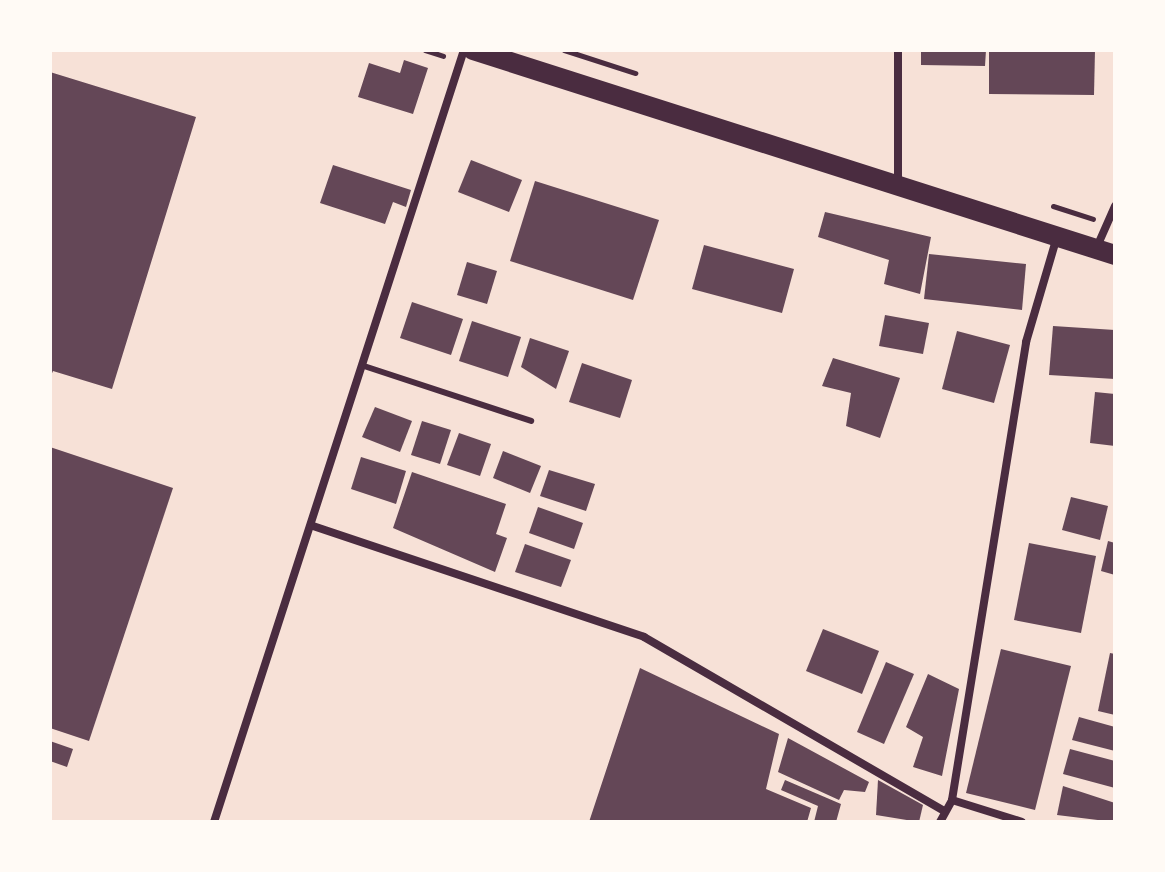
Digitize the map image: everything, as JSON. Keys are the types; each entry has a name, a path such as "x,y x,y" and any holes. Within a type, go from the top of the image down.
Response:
{"main road":[{"path":"473,50 1105,253"}],"street":[{"path":"214,822 313,526 464,50"},
{"path":"898,50 898,184"},
{"path":"1105,253 1115,206"},
{"path":"940,822 952,800 1026,342 1057,237"},
{"path":"313,526 644,637 944,811"},
{"path":"952,800 1022,822"}],"lane":[{"path":"364,366 531,421"}],"building":[{"path":"921,50 986,50 985,66 921,65"},
{"path":"989,50 1095,50 1094,95 989,94"},
{"path":"404,60 428,68 413,114 358,97 369,63 400,73"},
{"path":"50,72 196,117 112,389 53,371 50,378"},
{"path":"471,160 522,180 509,212 458,192"},
{"path":"333,165 411,190 406,207 393,202 385,224 320,203"},
{"path":"535,181 659,220 633,300 510,261"},
{"path":"825,212 931,237 920,294 884,284 889,260 818,237"},
{"path":"704,245 794,269 782,313 692,289"},
{"path":"929,254 1026,264 1022,310 924,299"},
{"path":"467,262 497,271 487,304 457,295"},
{"path":"412,302 463,319 451,355 400,338"},
{"path":"885,315 929,323 923,354 879,346"},
{"path":"472,321 521,337 508,377 459,361"},
{"path":"1053,326 1115,330 1115,379 1049,375"},
{"path":"957,331 1010,345 994,403 942,389"},
{"path":"530,338 569,351 556,389 521,367"},
{"path":"833,358 900,378 880,438 846,426 851,393 822,386"},
{"path":"582,363 632,380 620,418 569,402"},
{"path":"1095,392 1115,394 1115,446 1090,443"},
{"path":"375,407 412,421 400,452 362,437"},
{"path":"422,421 451,430 440,464 411,455"},
{"path":"459,433 491,444 480,476 447,465"},
{"path":"50,447 173,488 89,741 50,728"},
{"path":"503,451 541,466 530,493 493,478"},
{"path":"361,457 406,471 396,504 351,489"},
{"path":"549,470 595,484 586,511 540,496"},
{"path":"412,472 506,504 496,534 507,538 495,572 393,528"},
{"path":"1071,497 1108,506 1100,540 1062,530"},
{"path":"538,507 583,523 574,549 529,533"},
{"path":"1108,541 1115,543 1115,575 1101,571"},
{"path":"1029,543 1096,556 1081,633 1014,620"},
{"path":"525,544 571,560 561,587 515,572"},
{"path":"823,629 879,651 862,694 806,671"},
{"path":"1001,649 1071,666 1035,810 966,793"},
{"path":"1110,653 1115,654 1115,715 1098,711"},
{"path":"886,662 914,674 884,744 857,732"},
{"path":"640,668 779,734 766,789 811,808 807,822 589,822"},
{"path":"928,674 959,689 942,776 913,767 923,737 906,727"},
{"path":"1079,717 1115,727 1115,751 1072,740"},
{"path":"788,738 869,782 865,792 844,790 839,800 778,772"},
{"path":"50,741 73,749 67,767 50,761"},
{"path":"1070,749 1115,761 1115,788 1063,774"},
{"path":"785,780 841,804 836,822 814,822 818,806 781,790"},
{"path":"878,780 923,805 919,822 876,815"},
{"path":"1063,786 1115,803 1114,822 1057,815"}]}
